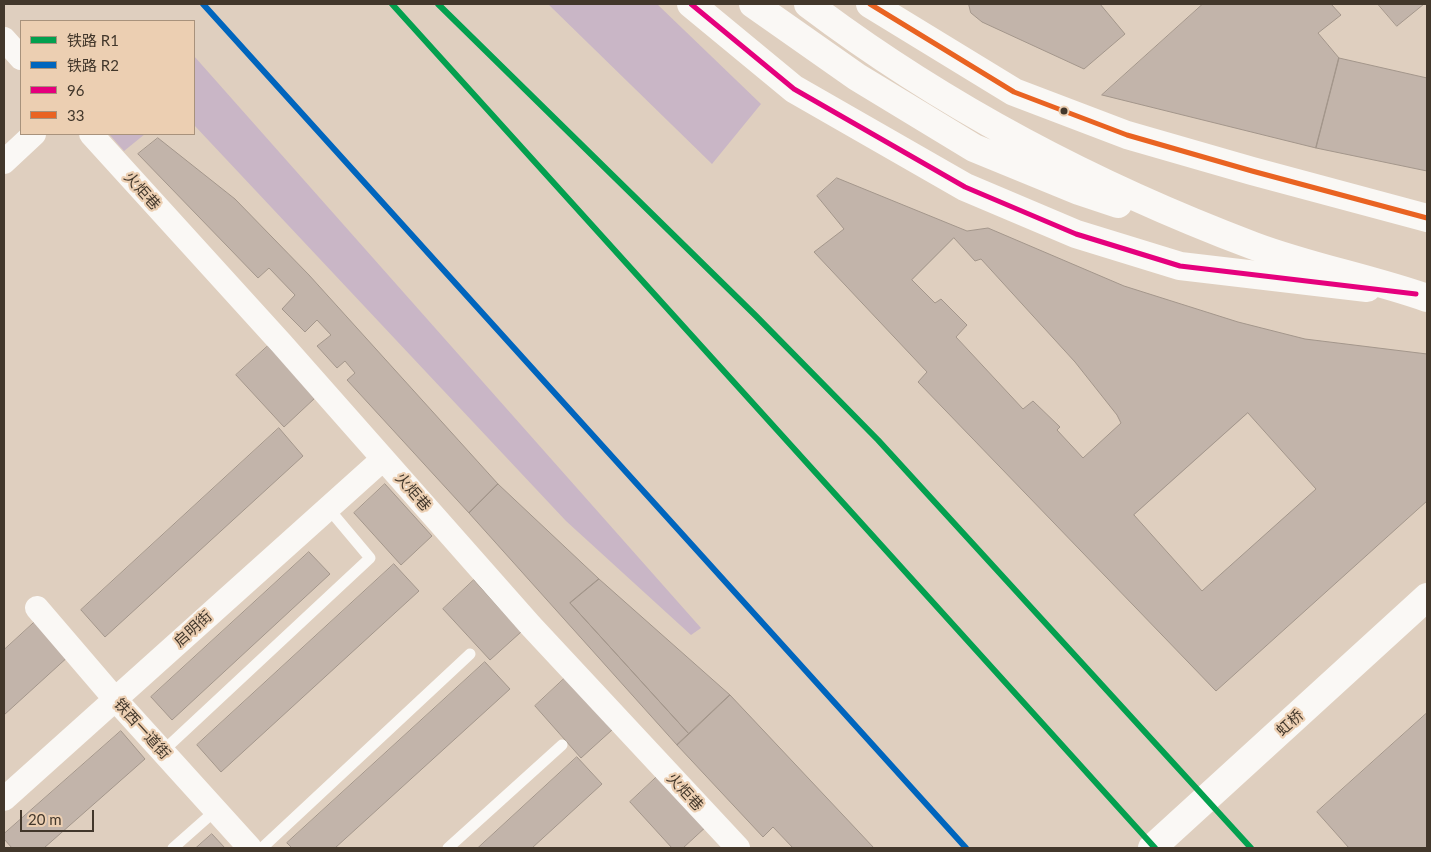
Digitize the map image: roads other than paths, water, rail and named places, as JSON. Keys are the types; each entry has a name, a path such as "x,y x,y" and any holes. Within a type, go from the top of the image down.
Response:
{"main road":[{"path":"691,4 794,89 965,187 1076,234 1180,266 1422,296"},
{"path":"753,4 857,78 974,148 1079,191 1255,247 1422,296"},
{"path":"808,4 839,27 991,126 1136,197 1255,247"},
{"path":"870,4 1022,95 1127,134 1252,171 1427,218"},
{"name":"虹桥","path":"1152,848 1427,597"}],"street":[{"path":"4,39 20,57"},
{"path":"4,162 33,135"},
{"name":"火炬巷","path":"92,135 531,626 738,848"},
{"name":"启明街","path":"4,799 383,459"},
{"name":"铁西一道街","path":"37,608 115,699 250,848"}],"lane":[{"path":"163,751 370,558 328,508"},
{"path":"262,848 470,654"},
{"path":"448,848 562,745"},
{"path":"173,848 216,810"}],"rail line":[{"name":"R2","path":"203,4 966,848"},
{"name":"R1","path":"392,4 1155,848"},
{"name":"R1","path":"438,4 756,316 878,440 1251,848"}]}
